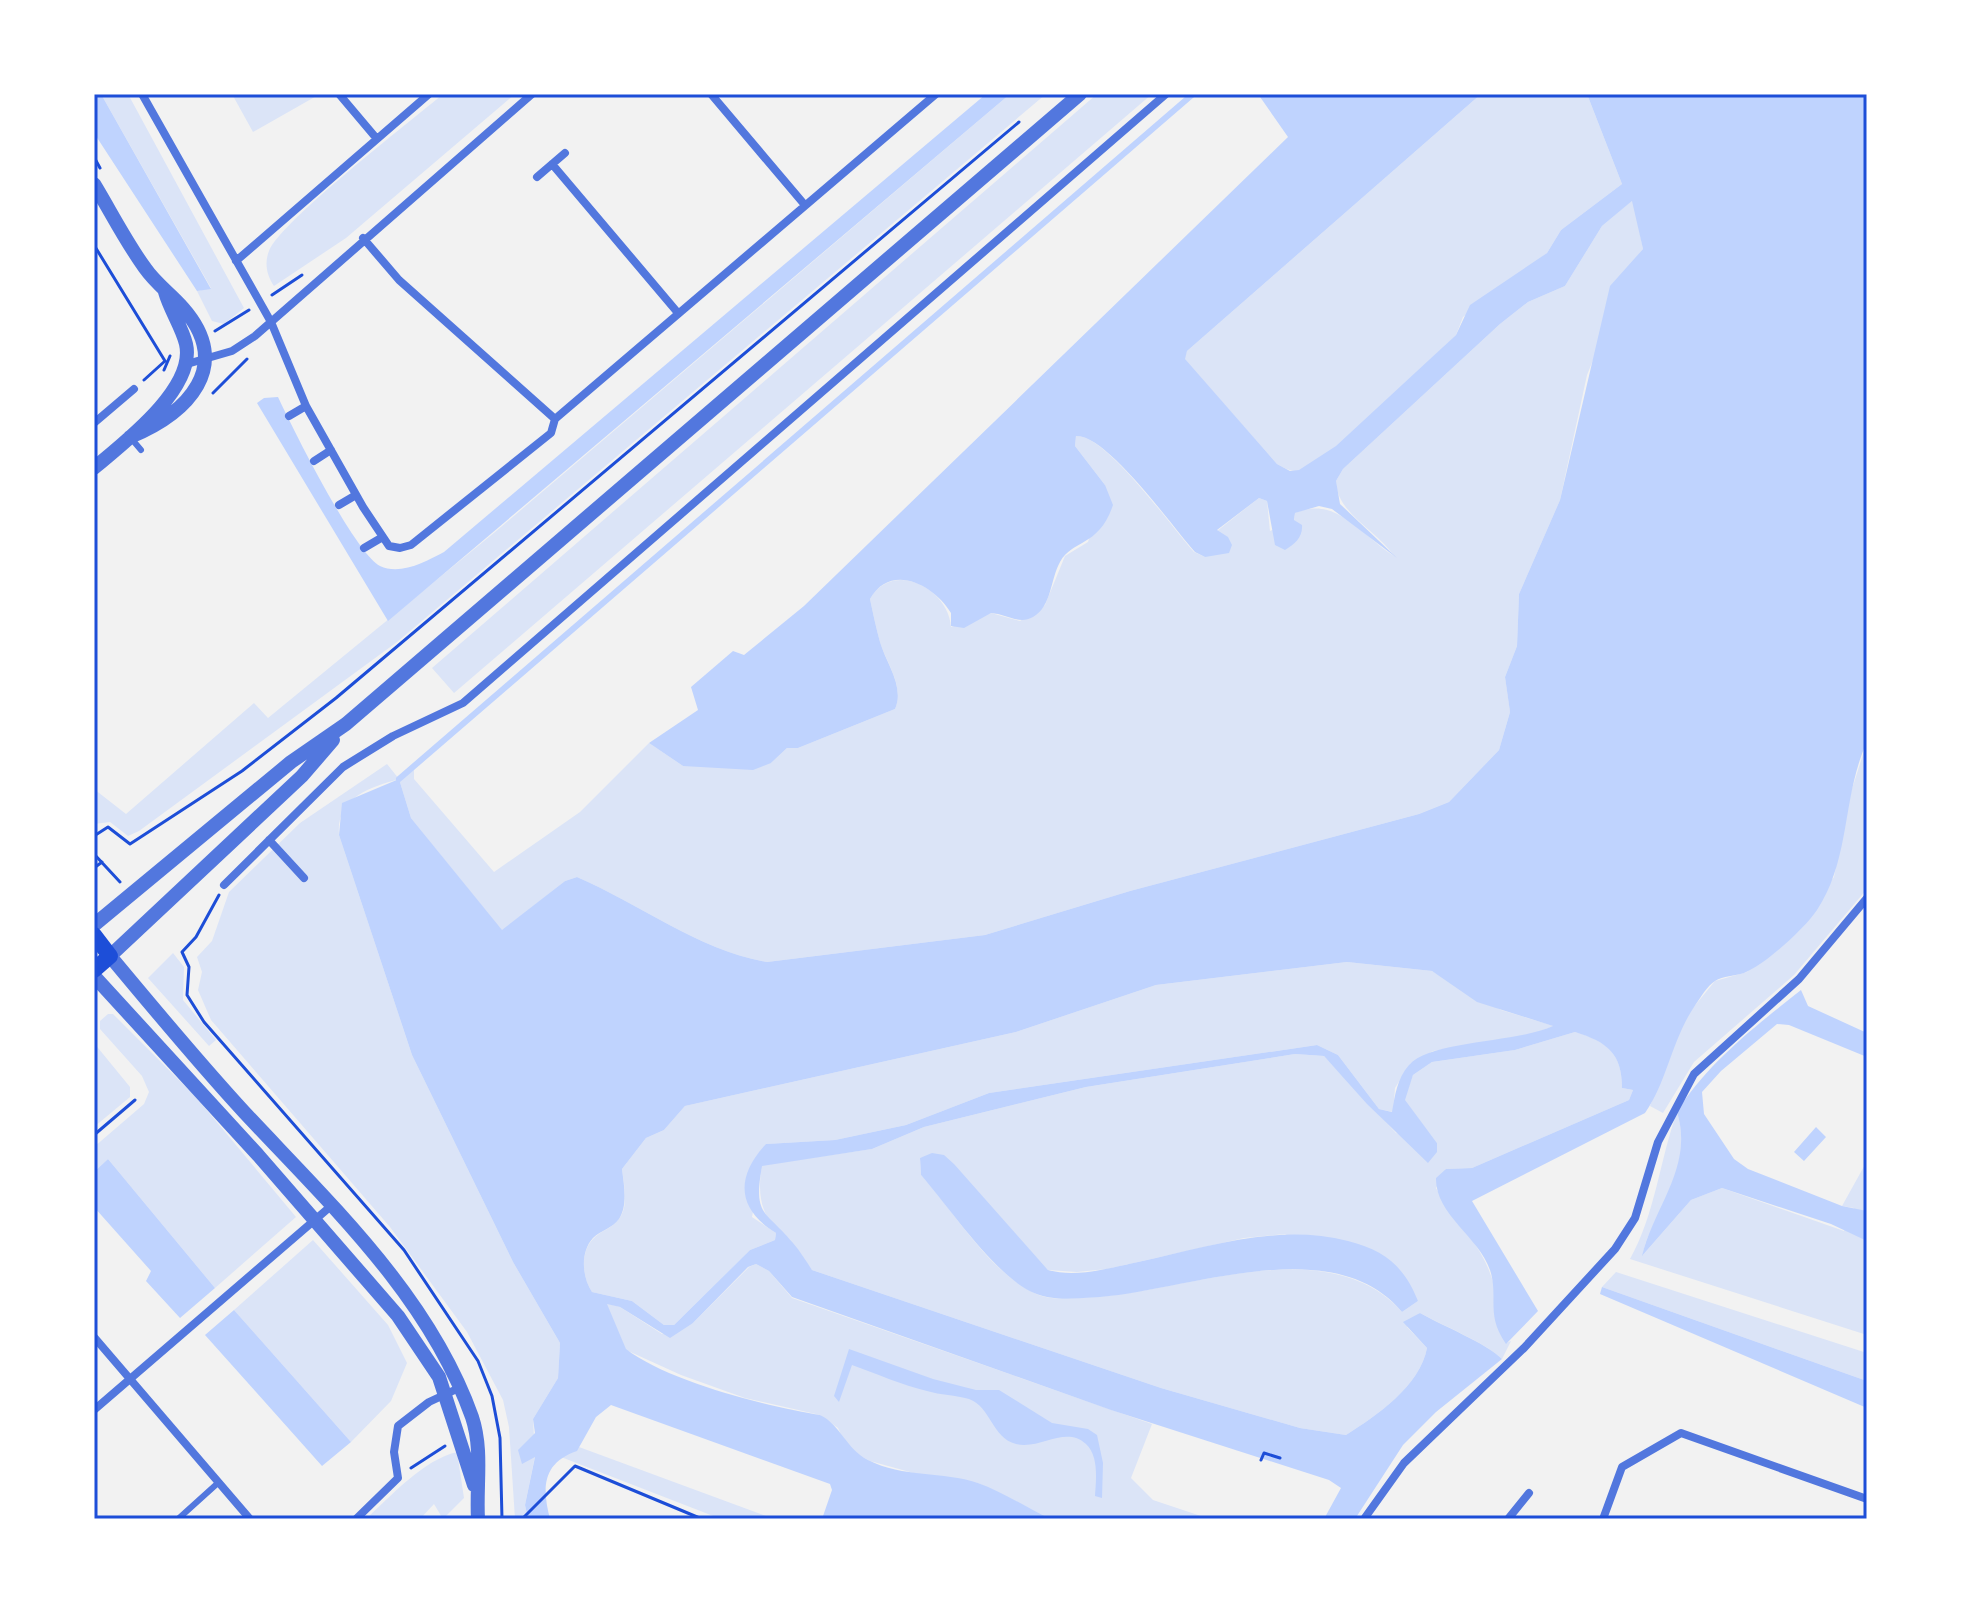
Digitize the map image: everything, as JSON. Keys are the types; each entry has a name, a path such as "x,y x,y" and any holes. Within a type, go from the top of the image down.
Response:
{"main road":[{"path":"94,935 110,956 94,970"}],"street":[{"path":"142,94 271,322 306,406 356,495 381,538 389,546 400,548 411,545 551,433 555,419 933,95"},
{"path":"339,94 377,139"},
{"path":"236,261 429,94"},
{"path":"187,364 232,351 307,294 363,238 532,94"},
{"path":"711,94 804,204"},
{"path":"94,925 279,771 346,724 1080,94"},
{"path":"224,885 352,761 393,736 463,703 1166,94"},
{"path":"537,177 565,153"},
{"path":"552,164 678,313"},
{"path":"94,184 144,268 196,326 206,361 194,394 154,427 130,437"},
{"path":"363,238 399,280 555,419"},
{"path":"94,468 171,395 187,364 186,344 171,316 165,292"},
{"path":"94,423 134,389"},
{"path":"289,416 306,406"},
{"path":"314,461 331,450"},
{"path":"339,505 356,495"},
{"path":"364,548 381,538"},
{"path":"346,724 302,776 110,956 212,1077 331,1206 397,1284 441,1349 452,1390"},
{"path":"269,840 304,878"},
{"path":"1364,1519 1404,1463 1524,1348 1615,1249 1635,1218 1658,1142 1694,1074 1799,979 1867,898"},
{"path":"94,976 398,1316 473,1419 480,1458 476,1488 478,1519"},
{"path":"94,1410 331,1206"},
{"path":"94,1337 250,1519"},
{"path":"356,1519 398,1478 394,1452 398,1426 452,1390"},
{"path":"1603,1519 1622,1467 1681,1433 1867,1499"},
{"path":"1508,1519 1529,1493"}],"lane":[{"path":"130,437 141,450"},
{"path":"178,1519 219,1482"}],"path":[{"path":"94,836 108,827 130,844 255,762 348,688 1028,114"},
{"path":"94,157 101,169"},
{"path":"94,245 165,361 134,389"},
{"path":"212,324 227,336 234,374"},
{"path":"94,868 102,862"},
{"path":"224,885 196,937 182,952 189,967 187,995 204,1022 404,1250 478,1361 492,1396 500,1438 502,1519"},
{"path":"94,1135 135,1100"},
{"path":"1261,1460 1264,1453 1280,1458"},
{"path":"523,1518 575,1466 702,1519"}],"shaded area":[{"path":"101,94 128,94 244,308 224,324 212,321 197,291 211,288"},
{"path":"232,94 320,94 253,132"},
{"path":"443,94 515,94 346,238 274,286 268,274 267,260 279,237 321,195"},
{"path":"1010,94 1046,94 397,642 139,831 128,836 110,822 94,824 94,789 126,814 254,703 268,718 495,532"},
{"path":"1097,94 1152,94 454,693 432,668"},
{"path":"1481,94 1587,94 1622,184 1561,230 1547,253 1463,317 1456,335 1334,448 1297,471 1277,464 1184,359 1187,351"},
{"path":"1633,200 1643,249 1633,261 1587,375 1560,500 1519,594 1517,646 1505,677 1510,712 1499,750 1449,802 1419,814 1130,891 985,935 767,962 718,948 577,877 565,881 502,931 411,818 399,779 414,764 414,779 494,872 580,812 649,743 683,766 771,763 787,748 798,748 895,709 896,683 880,642 870,599 880,587 892,581 905,580 918,584 941,601 951,627 991,613 1020,621 1045,605 1065,556 1088,542 1105,485 1075,446 1076,436 1089,439 1104,450 1156,505 1194,552 1205,557 1217,531 1259,498 1267,501 1270,531 1294,521 1295,513 1323,509 1347,520 1394,556 1343,503 1336,481 1343,469 1500,324 1528,302 1565,286 1602,226"},
{"path":"1867,742 1867,889 1794,975 1694,1062 1663,1113 1650,1106 1683,1020 1715,981 1747,972 1761,960 1834,877 1851,792"},
{"path":"387,764 399,779 376,786 348,803 339,822 339,835 412,1055 513,1262 560,1343 558,1378 533,1419 535,1456 525,1505 528,1519 515,1519 509,1427 503,1400 467,1332 390,1227 211,1020 198,990 202,972 197,957 212,941 229,892 300,823"},
{"path":"173,953 184,967 183,1000 216,1040 209,1046 148,978"},
{"path":"1347,962 1432,971 1501,1010 1554,1026 1527,1036 1433,1051 1410,1064 1395,1088 1393,1112 1379,1109 1338,1055 1317,1045 989,1093 906,1125 835,1140 766,1144 752,1217 776,1233 775,1240 750,1250 674,1325 664,1325 632,1301 592,1292 589,1286 584,1265 589,1244 616,1222 624,1208 622,1169 646,1138 664,1130 685,1106 1016,1032 1156,985"},
{"path":"113,1014 195,1096 296,1217 215,1288 108,1159 94,1172 94,1147 144,1104 149,1092 142,1076 100,1029 100,1021"},
{"path":"1575,1032 1604,1044 1610,1050 1619,1066 1622,1088 1633,1090 1629,1100 1472,1168 1446,1169 1436,1188 1483,1257 1494,1286 1506,1343 1511,1341 1502,1359 1476,1341 1420,1313 1407,1327 1427,1348 1416,1375 1395,1399 1346,1435 1300,1428 1161,1388 812,1270 772,1224 761,1200 762,1165 872,1149 924,1127 1086,1087 1295,1054 1324,1056 1396,1133 1437,1143 1404,1100 1413,1075 1432,1062 1515,1050","holes":["943,1155 1048,1270 1077,1272 1107,1269 1244,1238 1285,1234 1418,1301 1402,1312 1372,1288 1336,1274 1297,1270 1213,1277 1094,1297 1064,1299 1041,1296 1001,1270 973,1240 921,1175 920,1158"]},
{"path":"94,1043 130,1087 130,1097 94,1127"},
{"path":"1677,1112 1681,1138 1679,1164 1643,1255 1691,1200 1722,1188 1844,1231 1854,1208 1842,1206 1867,1161 1867,1335 1630,1259 1646,1224"},
{"path":"313,1240 388,1325 407,1363 391,1401 351,1442 234,1310"},
{"path":"756,1264 769,1271 792,1298 1152,1424 1131,1478 1153,1500 1210,1519 1051,1519 978,1483 917,1474 870,1461 855,1453 845,1443 838,1428 820,1415 745,1398 681,1375 626,1350 606,1303 620,1307 662,1334 693,1323 749,1267"},
{"path":"1616,1272 1867,1353 1867,1381 1602,1287"},
{"path":"579,1447 774,1519 721,1519 561,1457"},
{"path":"457,1452 464,1498 443,1519 434,1504 420,1519 366,1519 420,1471"}],"water":[{"path":"94,94 101,94 211,289 197,291 94,133"},
{"path":"986,94 1010,94 388,621 257,403 264,398 278,397 340,515 369,556 388,569 422,563 444,552"},
{"path":"1258,94 1481,94 1187,351 1185,359 1277,464 1290,471 1299,470 1336,446 1456,335 1470,305 1547,253 1561,230 1622,184 1587,94 1867,94 1867,742 1853,783 1836,870 1828,890 1811,918 1773,954 1753,969 1718,979 1707,989 1688,1017 1645,1113 1472,1201 1538,1311 1506,1344 1494,1315 1490,1270 1477,1247 1442,1203 1436,1178 1446,1169 1472,1168 1629,1100 1633,1090 1622,1088 1616,1058 1604,1045 1575,1032 1515,1050 1432,1062 1413,1075 1405,1100 1437,1143 1437,1152 1428,1163 1367,1104 1324,1056 1295,1054 1086,1087 924,1127 872,1149 762,1166 760,1204 812,1270 1161,1388 1300,1428 1346,1435 1395,1399 1423,1362 1427,1348 1403,1322 1420,1313 1475,1341 1502,1359 1436,1412 1403,1445 1355,1519 1324,1519 1341,1488 1329,1480 1111,1410 792,1297 769,1271 756,1264 748,1267 693,1323 670,1338 620,1307 607,1304 626,1349 666,1372 692,1382 774,1406 820,1415 860,1455 881,1466 978,1483 1051,1519 822,1519 832,1490 830,1484 611,1405 596,1417 577,1451 565,1456 551,1470 546,1487 550,1519 528,1519 525,1505 535,1457 522,1464 518,1450 535,1433 533,1419 558,1378 560,1343 513,1262 412,1055 339,835 342,803 399,779 411,818 502,930 565,881 577,877 718,948 767,962 985,935 1130,891 1419,814 1449,802 1499,750 1510,712 1505,677 1517,646 1519,594 1560,500 1610,286 1643,249 1632,201 1602,226 1565,286 1528,302 1500,324 1343,469 1336,481 1340,504 1397,558 1332,509 1319,506 1295,513 1294,520 1302,525 1300,537 1285,550 1275,545 1267,501 1259,498 1217,530 1228,537 1232,545 1229,553 1205,557 1195,552 1105,450 1089,439 1076,436 1075,446 1105,485 1113,505 1101,528 1060,562 1047,600 1033,617 1018,620 991,613 964,628 951,626 951,613 934,594 912,582 889,582 870,599 880,642 898,692 895,709 798,748 787,748 771,763 753,770 683,766 649,743 698,710 691,687 733,651 744,655 804,606 1288,137","holes":["1347,962 1432,971 1477,1002 1553,1026 1518,1036 1455,1046 1420,1057 1409,1065 1402,1076 1392,1112 1379,1109 1338,1055 1317,1045 989,1093 906,1125 835,1140 766,1144 749,1168 745,1192 754,1214 776,1233 775,1240 750,1250 674,1325 664,1325 632,1301 592,1292 586,1279 584,1257 589,1244 616,1222 624,1208 622,1169 646,1138 664,1130 685,1106 1016,1032 1156,985"]},
{"path":"1801,990 1808,1006 1867,1033 1867,1057 1789,1025 1777,1024 1721,1071 1702,1092 1704,1114 1734,1159 1748,1169 1842,1206 1867,1211 1867,1241 1831,1224 1722,1188 1691,1200 1642,1256 1677,1169 1681,1132 1677,1112 1718,1061"},
{"path":"1816,1127 1826,1137 1804,1161 1794,1152"},
{"path":"932,1153 944,1155 954,1164 1048,1270 1070,1273 1093,1271 1243,1239 1321,1236 1361,1245 1391,1261 1406,1278 1418,1301 1402,1312 1373,1288 1339,1274 1300,1269 1259,1271 1100,1297 1067,1299 1042,1296 1019,1285 989,1257 921,1175 920,1158"},
{"path":"108,1159 215,1288 180,1318 146,1281 151,1271 94,1207 94,1172"},
{"path":"1602,1287 1867,1381 1867,1408 1600,1294"},
{"path":"234,1310 351,1442 322,1466 205,1335"},
{"path":"849,1349 933,1379 976,1390 999,1390 1052,1423 1088,1429 1097,1435 1103,1463 1102,1498 1095,1496 1095,1462 1086,1444 1070,1437 1025,1445 1008,1441 982,1409 969,1399 918,1389 852,1365 839,1402 834,1396"}],"waterway":[{"path":"399,779 1193,94"}]}
